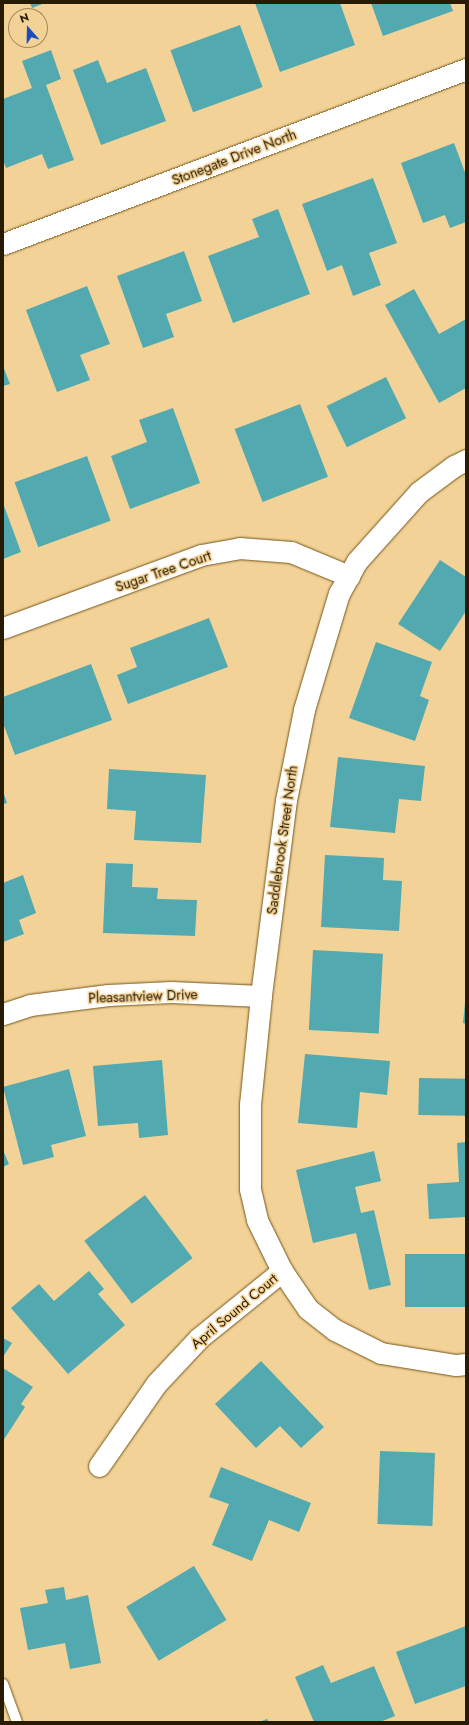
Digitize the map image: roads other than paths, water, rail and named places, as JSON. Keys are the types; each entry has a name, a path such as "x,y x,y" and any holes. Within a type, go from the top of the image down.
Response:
{"street":[{"name":"Stonegate Drive North","path":"3,244 466,69"},
{"name":"Saddlebrook Street North","path":"466,460 454,466 419,492 357,561 339,593 304,710 286,800 261,996 250,1104 250,1189 257,1220 282,1271 308,1309 335,1330 381,1353 456,1365 466,1364"},
{"name":"Sugar Tree Court","path":"3,628 201,555 239,548 291,552 349,576"},
{"name":"Pleasantview Drive","path":"3,1014 30,1005 108,994 171,992 261,996"},
{"name":"April Sound Court","path":"99,1466 156,1384 199,1338 282,1271"}],"lane":[{"path":"3,1684 17,1722"}]}
